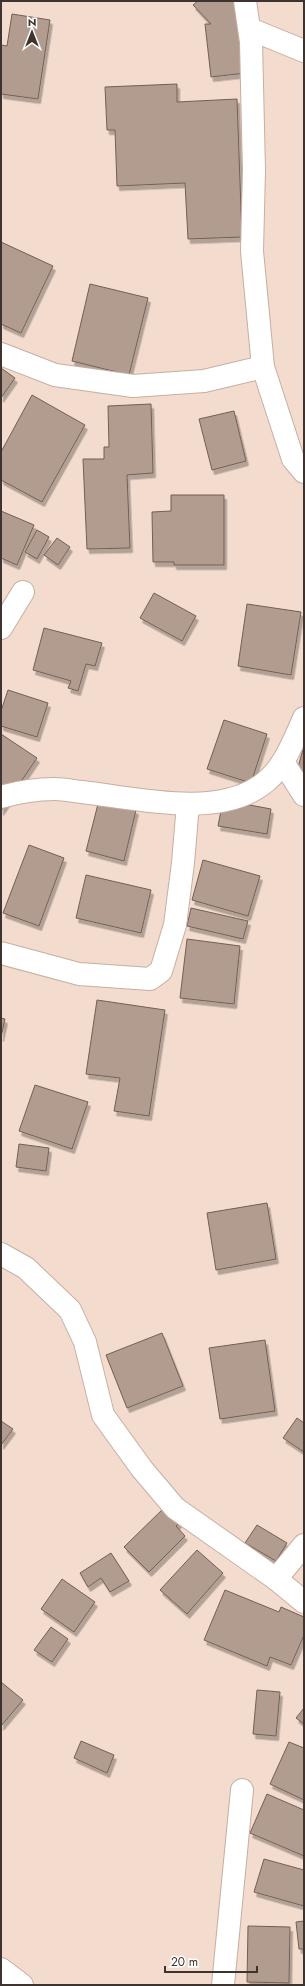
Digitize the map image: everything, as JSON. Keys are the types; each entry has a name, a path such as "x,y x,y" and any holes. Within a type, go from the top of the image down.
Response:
{"street":[{"path":"245,1 250,29 254,170 252,251 263,367 291,454 293,459 304,472"},
{"path":"250,29 304,51"},
{"path":"1,354 55,376 133,386 204,381 263,367"},
{"path":"1,628 23,592"},
{"path":"1,797 15,793 55,789 188,804 219,802 241,796 261,786 283,762 304,718"},
{"path":"283,762 304,795"},
{"path":"1,953 79,974 150,979 161,971 175,925 183,863 188,804"},
{"path":"1,1254 26,1268 70,1310 85,1342 103,1415 142,1469 175,1508 276,1580 304,1602"},
{"path":"276,1580 304,1545"},
{"path":"223,1985 242,1790"},
{"path":"1,1969 22,1985"}],"building":[{"path":"198,1 233,1 245,14 246,73 211,77 205,24 211,24 193,5"},
{"path":"12,14 50,20 38,99 1,94 1,45 7,46"},
{"path":"177,84 177,102 237,99 242,237 188,239 185,183 117,186 115,130 107,130 105,87"},
{"path":"1,242 53,266 21,333 1,324"},
{"path":"90,284 148,298 129,375 72,361"},
{"path":"1,368 15,378 1,398"},
{"path":"32,395 85,425 42,502 1,480 1,452"},
{"path":"151,404 153,473 127,475 130,548 87,549 83,459 104,459 104,447 109,447 108,406"},
{"path":"234,411 246,461 212,470 199,419"},
{"path":"171,495 224,495 224,565 174,565 174,562 153,562 152,512 171,511"},
{"path":"1,511 34,525 17,565 1,558"},
{"path":"37,530 49,537 37,559 25,552"},
{"path":"57,538 70,547 58,565 44,555"},
{"path":"154,593 196,616 182,641 140,618"},
{"path":"247,604 301,612 291,675 238,666"},
{"path":"44,628 102,643 95,666 86,664 78,691 68,688 71,681 33,670"},
{"path":"8,690 48,703 37,737 1,726 1,711"},
{"path":"224,720 267,734 251,783 207,769"},
{"path":"1,734 37,758 1,811"},
{"path":"304,746 304,776 296,774"},
{"path":"99,800 136,810 124,861 86,851"},
{"path":"223,800 271,809 267,834 218,826"},
{"path":"29,845 64,858 39,926 3,913"},
{"path":"203,860 260,876 248,916 192,900"},
{"path":"86,875 151,890 141,933 76,918"},
{"path":"191,908 248,921 243,939 187,926"},
{"path":"187,939 240,946 234,1004 180,998"},
{"path":"97,1000 165,1010 149,1116 114,1111 120,1078 86,1074"},
{"path":"1,1018 5,1019 1,1037"},
{"path":"35,1085 88,1102 72,1149 19,1131"},
{"path":"19,1144 49,1148 46,1171 16,1167"},
{"path":"267,1203 276,1259 216,1270 207,1213"},
{"path":"162,1333 183,1386 127,1408 106,1355"},
{"path":"265,1340 275,1411 220,1419 209,1348"},
{"path":"297,1418 304,1423 304,1452 283,1438"},
{"path":"1,1421 13,1429 1,1445"},
{"path":"167,1505 182,1520 176,1526 185,1536 149,1572 124,1547"},
{"path":"257,1525 287,1543 276,1561 245,1543"},
{"path":"197,1550 223,1573 187,1614 160,1590"},
{"path":"111,1553 129,1581 110,1592 101,1578 88,1587 80,1573"},
{"path":"62,1579 95,1602 74,1632 41,1609"},
{"path":"225,1590 279,1612 281,1607 304,1617 304,1635 291,1665 270,1657 267,1666 204,1640"},
{"path":"51,1627 68,1639 52,1662 34,1650"},
{"path":"1,1682 23,1700 1,1726"},
{"path":"257,1690 280,1692 276,1736 253,1734"},
{"path":"304,1708 304,1724 296,1718"},
{"path":"81,1741 114,1755 107,1773 74,1758"},
{"path":"289,1742 304,1748 304,1800 270,1784"},
{"path":"267,1794 304,1810 304,1856 250,1833"},
{"path":"264,1859 304,1870 304,1906 254,1892"},
{"path":"304,1921 304,1949 299,1949 296,1922"},
{"path":"248,1926 290,1927 289,1983 247,1982"}]}
